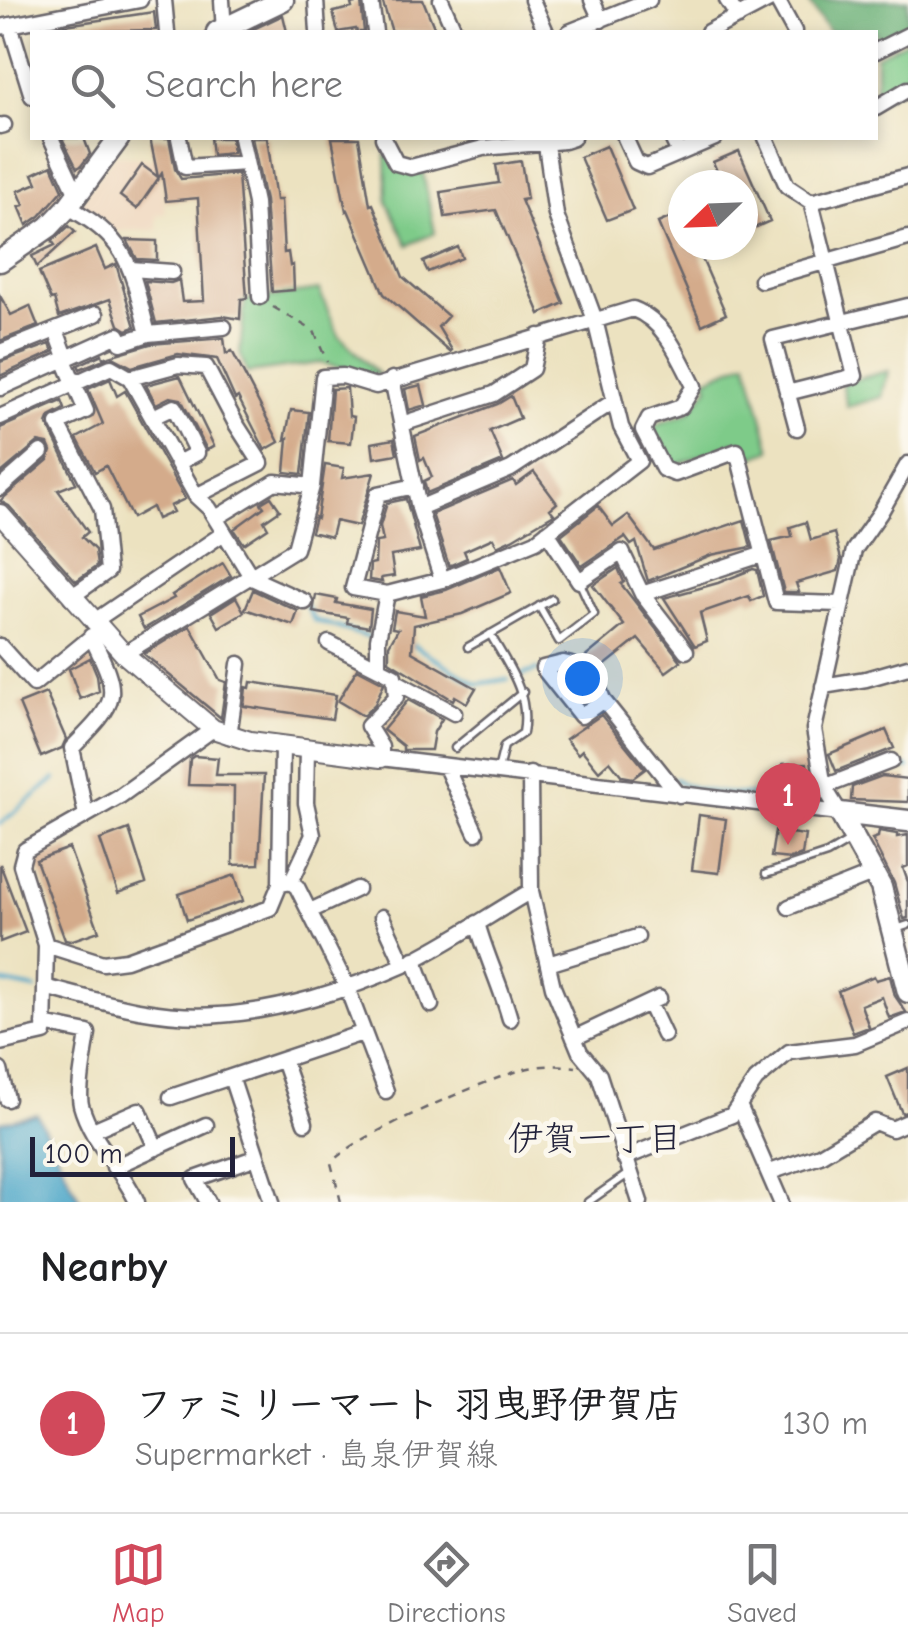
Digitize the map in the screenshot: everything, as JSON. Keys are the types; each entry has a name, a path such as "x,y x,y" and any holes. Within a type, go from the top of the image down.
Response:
{"main road":[{"path":"224,30 284,0"},
{"path":"0,261 49,227 118,140"},
{"path":"840,813 908,821"},
{"path":"840,813 875,873 900,928 908,992"}],"street":[{"path":"30,91 5,26 140,0"},
{"path":"164,0 168,30"},
{"path":"222,0 222,30"},
{"path":"316,0 318,30"},
{"path":"371,0 376,30"},
{"path":"442,0 454,30"},
{"path":"532,0 545,30"},
{"path":"592,0 601,20"},
{"path":"574,30 649,0"},
{"path":"727,0 738,17"},
{"path":"712,30 773,0 794,30"},
{"path":"878,50 908,34"},
{"path":"878,107 908,88"},
{"path":"51,140 72,201 118,243 132,270 148,334"},
{"path":"179,140 185,167 246,163"},
{"path":"242,140 254,203 260,296"},
{"path":"383,140 396,163 411,167 483,148 538,140"},
{"path":"415,486 378,494 354,588 387,594 442,580 536,541 639,461 621,427 595,320 556,215 545,140"},
{"path":"626,140 636,162 647,167 710,140"},
{"path":"673,140 679,153"},
{"path":"767,140 787,186 811,202 854,376 787,393"},
{"path":"811,202 908,176"},
{"path":"761,280 908,238"},
{"path":"132,270 172,272"},
{"path":"796,428 773,339 908,306"},
{"path":"124,654 295,549 312,486 323,377 343,376 376,386 633,309 650,315 673,346 694,386 681,407 649,418 643,430 663,469 675,474 736,451 776,602 840,604"},
{"path":"0,352 96,314"},
{"path":"0,388 118,335 121,342 148,334 224,327"},
{"path":"56,330 86,412 58,424 102,510 108,571 70,597"},
{"path":"402,424 494,394 532,369 539,336"},
{"path":"100,342 110,366 130,378 196,496 216,518 252,578 305,602"},
{"path":"130,378 178,365 206,367 236,424 262,462 196,496"},
{"path":"0,417 110,366"},
{"path":"392,380 419,508 442,580"},
{"path":"419,508 511,469 614,401"},
{"path":"153,417 174,407 197,453 178,462"},
{"path":"0,488 41,452"},
{"path":"840,813 824,787 814,729 854,550 908,464"},
{"path":"216,518 274,482 312,486"},
{"path":"3,524 95,629 221,732 282,745 446,767 840,813"},
{"path":"547,532 579,581 622,552 642,594 686,651"},
{"path":"0,646 34,684 95,629 224,533"},
{"path":"642,594 764,554"},
{"path":"378,668 378,639 387,594"},
{"path":"86,816 72,748 101,720 112,700 114,686 95,629"},
{"path":"329,643 394,676 396,697 368,726 382,747 381,758"},
{"path":"0,1043 44,1032 46,944 21,866 25,850 221,732 239,664"},
{"path":"823,686 908,667"},
{"path":"395,682 454,713"},
{"path":"603,700 679,795"},
{"path":"282,745 286,883"},
{"path":"46,944 103,963 126,960 270,908 312,835 306,804 307,748"},
{"path":"824,787 891,761"},
{"path":"446,767 476,833"},
{"path":"530,774 531,892 553,987 574,1038 599,1075 640,1202"},
{"path":"789,906 875,873"},
{"path":"286,883 298,887 346,985 386,1092"},
{"path":"310,911 358,889"},
{"path":"45,987 128,1009 216,1016 310,998 409,962 531,892"},
{"path":"382,917 431,1005"},
{"path":"477,922 510,1020"},
{"path":"548,964 637,936"},
{"path":"574,1038 654,1000 664,1035"},
{"path":"627,1165 732,1115 756,1080 789,1052 854,1044 908,1022"},
{"path":"44,1024 88,1034 80,1103 114,1167 126,1178 136,1202"},
{"path":"171,1097 362,1033"},
{"path":"282,1060 305,1123"},
{"path":"0,1070 7,1099"},
{"path":"231,1077 272,1202"},
{"path":"739,1105 781,1202"},
{"path":"94,1130 139,1110 156,1148"},
{"path":"770,1172 820,1154 875,1122 892,1129 908,1122"},
{"path":"114,1167 206,1125"},
{"path":"208,1202 196,1179 257,1156"}],"lane":[{"path":"539,606 560,641 594,614 579,581"},
{"path":"468,646 552,598"},
{"path":"490,634 523,692 527,713 523,734 504,746 498,772"},
{"path":"454,748 523,692"},
{"path":"766,874 826,854 852,839"},
{"path":"588,1202 627,1165"}],"path":[{"path":"260,296 314,331 327,362 323,377"},
{"path":"341,1202 331,1163 391,1123 532,1067 592,1069"}],"shaded area":[{"path":"115,155 156,159 166,213 157,215 157,230 112,231 78,206"}],"green space":[{"path":"807,0 908,0 908,27 878,43 878,30 828,30"},
{"path":"908,40 908,84 878,102 878,55"},
{"path":"386,155 422,168 435,233 408,245 387,202"},
{"path":"319,290 339,336 380,376 319,363 247,373 240,353 245,300"},
{"path":"747,361 771,450 743,461 736,442 674,466 666,462 653,430 655,425 688,413 709,387 706,379"},
{"path":"888,371 882,397 847,407 842,383"}],"water":[{"path":"37,1114 81,1202 0,1202 0,1122"}],"building":[{"path":"382,0 423,0 435,30 391,30"},
{"path":"361,2 364,30 338,30 333,12 352,8 351,4"},
{"path":"154,12 156,30 60,30 59,26"},
{"path":"283,15 287,30 251,30"},
{"path":"63,140 85,140 90,154 77,168"},
{"path":"150,140 169,140 181,179 238,174 247,298 241,299 240,319 223,316 156,323 145,281 179,280 182,302 204,301 198,198 166,201 162,173 137,209 120,196 142,165 158,177"},
{"path":"210,140 231,140 233,153 212,155"},
{"path":"252,140 267,140 276,200 281,200 284,253 288,252 290,266 293,265 294,290 272,292 265,201"},
{"path":"332,140 359,140 370,205 373,204 403,277 448,316 438,327 450,352 384,294 346,211"},
{"path":"606,146 633,210 607,220 580,157"},
{"path":"739,151 747,170 716,170 713,162"},
{"path":"521,161 527,199 521,200 564,303 540,314 496,210 445,217 441,192 499,183 496,165"},
{"path":"52,165 63,190 27,225 18,191 37,183 33,174"},
{"path":"758,194 770,221 758,226"},
{"path":"668,219 668,246 658,223"},
{"path":"69,226 75,232 37,267 32,256 55,245 52,241"},
{"path":"127,240 157,241 157,260 137,259"},
{"path":"458,247 462,258 428,272 423,262"},
{"path":"96,248 105,269 116,264 135,327 127,330 119,325 110,299 59,317 39,272"},
{"path":"674,260 703,260 726,314 702,325"},
{"path":"0,296 11,315 30,306 38,326 0,341"},
{"path":"224,338 226,354 232,351 279,442 265,450 217,359 178,354 132,367 111,356 80,369 78,365 102,354 103,358 150,344"},
{"path":"50,344 53,352 0,376 0,362"},
{"path":"180,376 214,446 207,450 181,399 170,397 156,404 146,385"},
{"path":"110,379 117,396 125,391 185,499 170,506 173,512 157,519 152,507 132,518 106,466 95,472 77,438 103,424 88,389"},
{"path":"421,385 426,405 409,410 405,389"},
{"path":"347,388 349,416 354,417 351,443 328,441 332,389"},
{"path":"511,396 520,418 490,431 503,461 427,493 424,481 432,477 424,458 420,460 415,436"},
{"path":"62,401 65,409 50,417 47,424 76,483 58,490 88,532 82,537 95,550 97,566 76,581 9,506 0,501 48,460 51,451 48,444 38,442 0,474 0,428"},
{"path":"291,410 309,412 302,474 285,472 288,438 285,440"},
{"path":"394,439 397,454 374,458 372,443"},
{"path":"325,465 344,468 342,478 374,473 358,526 335,521 331,537 311,532 317,518"},
{"path":"534,472 557,503 550,509 554,514 497,546 493,538 464,551 467,558 449,566 432,514 513,480 516,485"},
{"path":"271,497 280,510 264,521 268,528 244,544 234,529"},
{"path":"406,499 420,551 391,556 394,576 381,578 382,582 369,580 376,542 383,541 380,526 387,503"},
{"path":"598,506 613,526 628,515 654,550 744,520 751,547 711,555 648,581 636,542 631,545 625,537 582,566 561,535"},
{"path":"806,522 811,540 834,533 841,559 838,571 796,583 799,592 784,592 771,541 792,536 790,527"},
{"path":"223,563 231,576 144,629 138,617 174,598 172,595"},
{"path":"500,567 511,593 462,614 414,625 412,652 476,688 467,703 455,696 453,700 389,661 389,645 398,629 392,628 395,611 425,616 421,596"},
{"path":"618,568 624,582 621,584 681,661 666,672 638,639 598,671 583,659 624,625 593,585"},
{"path":"757,570 763,596 751,601 749,596 700,613 707,641 695,646 664,598"},
{"path":"253,590 298,611 293,625 245,609"},
{"path":"316,595 371,609 369,627 347,623 348,618 313,612"},
{"path":"236,597 244,612 219,627 211,613"},
{"path":"190,626 220,680 226,682 221,718 144,654"},
{"path":"90,658 99,691 80,699 69,669"},
{"path":"357,669 384,683 375,704 363,716 338,701"},
{"path":"251,682 336,695 332,719 244,706 246,687 250,688"},
{"path":"46,693 66,739 62,748 41,757 19,704"},
{"path":"408,700 442,719 434,732 431,750 403,750 383,730"},
{"path":"601,715 645,769 633,778 622,776 610,761 599,771 582,750 578,754 566,739"},
{"path":"886,730 894,748 836,771 829,754"},
{"path":"218,758 216,775 264,775 259,864 233,865 234,786 188,785 190,759"},
{"path":"807,763 809,792 785,793 783,764"},
{"path":"882,776 908,779 908,802 851,800 852,787"},
{"path":"699,815 726,819 719,873 692,870"},
{"path":"129,829 146,883 118,893 100,840"},
{"path":"775,831 805,835 802,855 791,859 771,857"},
{"path":"879,831 897,837 908,835 908,866 903,868 908,882 908,918 904,919 894,883 872,839 878,837"},
{"path":"69,848 99,931 70,941 65,940 36,860"},
{"path":"0,864 26,932 0,942"},
{"path":"235,875 243,901 187,920 179,894"},
{"path":"874,976 876,980 890,976 895,996 906,1012 889,1018 882,997 861,1005 869,1027 853,1033 838,991"},
{"path":"908,1068 908,1112 902,1113 887,1077"}],"waterway":[{"path":"306,605 314,620 374,639"},
{"path":"410,643 477,684 508,679"},
{"path":"519,676 537,670"},
{"path":"893,767 908,768"},
{"path":"0,824 55,779"},
{"path":"675,779 724,793 822,794"},
{"path":"0,982 35,989"}],"place":[{"name":"ファミリーマート 羽曳野伊賀店","path":"788,845"}],"district":[{"name":"伊賀一丁目","path":"595,1138"}]}
